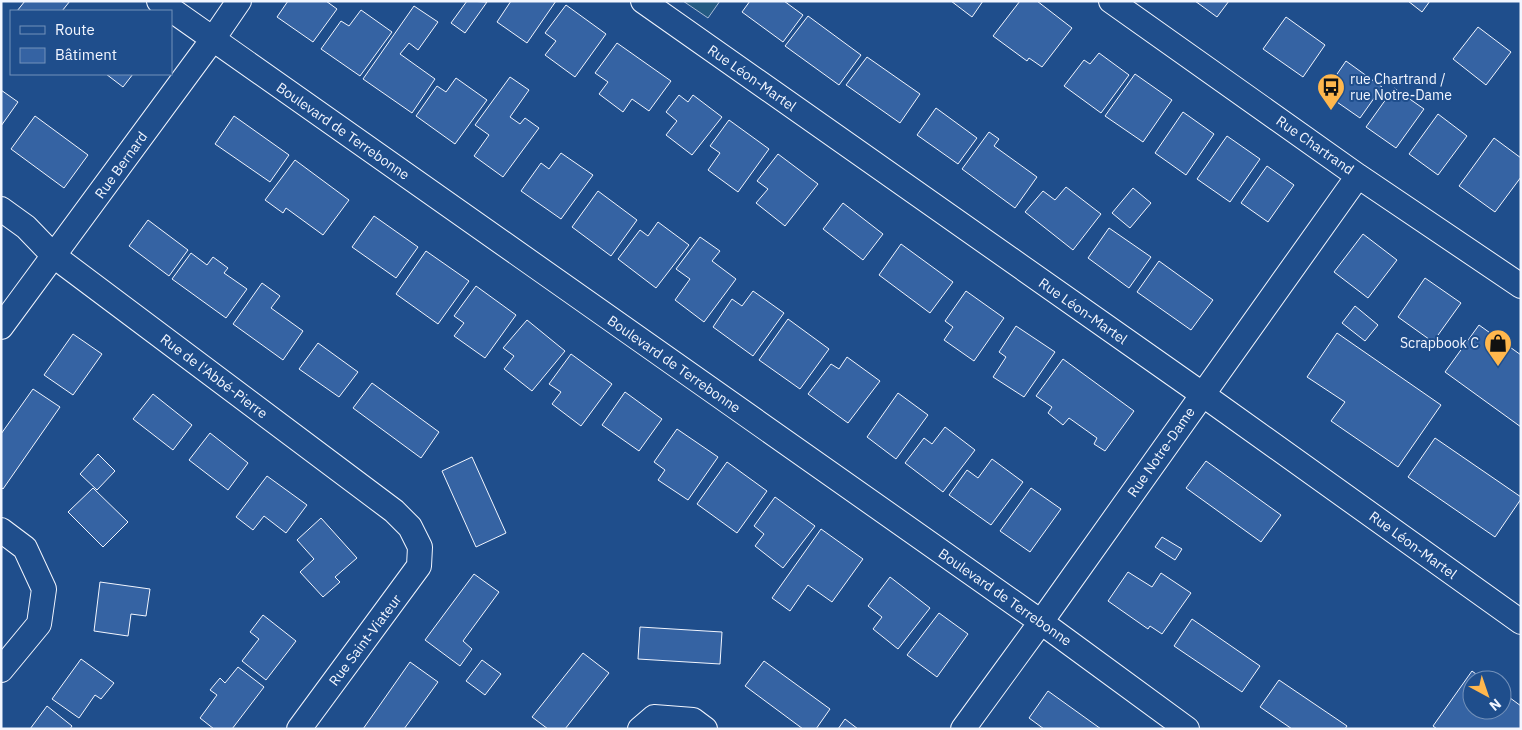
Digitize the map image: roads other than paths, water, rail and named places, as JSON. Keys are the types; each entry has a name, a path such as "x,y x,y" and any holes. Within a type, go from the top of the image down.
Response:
{"street":[{"name":"Boulevard de Terrebonne","path":"159,1 172,10"},
{"name":"Rue Bernard","path":"1,327 238,1"},
{"name":"Rue Léon-Martel","path":"643,1 1202,394 1521,622"},
{"name":"Rue Chartrand","path":"1111,1 1358,176 1521,286"},
{"name":"Boulevard de Terrebonne","path":"172,10 1041,622 1187,729"},
{"name":"Rue Notre-Dame","path":"963,729 1358,176"},
{"name":"Rue de l'Abbé-Pierre","path":"1,209 26,227 54,256 394,511 410,527 420,547"},
{"path":"1,530 25,548 44,589 39,624 1,670"},
{"name":"Rue Saint-Viateur","path":"299,729 419,566 420,547"},
{"path":"647,723 693,720 705,729"}],"place":[{"name":"rue Chartrand / rue Notre-Dame","path":"1331,111"},
{"name":"Scrapbook C","path":"1498,367"}]}
